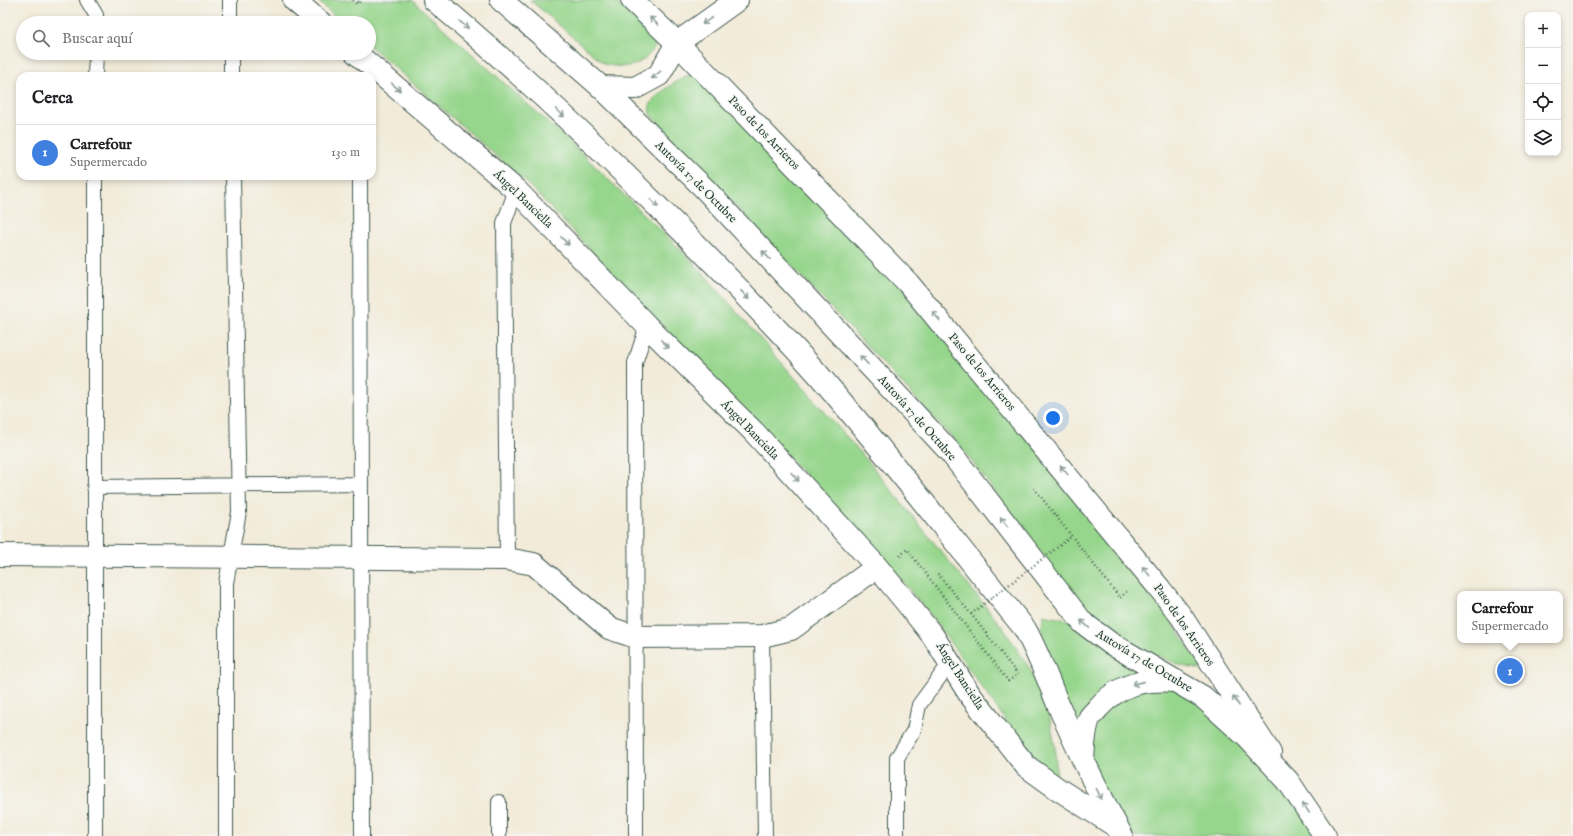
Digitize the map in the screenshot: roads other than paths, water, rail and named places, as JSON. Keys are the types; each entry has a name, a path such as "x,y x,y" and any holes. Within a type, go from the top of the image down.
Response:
{"main road":[{"path":"294,0 313,16"},
{"path":"434,0 476,35 597,146 742,291 817,373 1026,630 1040,655 1057,701 1083,760 1103,802 1120,832"},
{"name":"Autovía 17 de Octubre","path":"501,0 601,87 705,189 950,452 1083,623 1110,644 1203,697 1247,737 1288,780 1325,836"},
{"name":"Paso de los Arrieros","path":"632,0 677,43 908,283 1100,514 1181,616 1288,780"},
{"path":"601,87 635,88 659,75 677,43 737,0"},
{"name":"Ángel Banciella","path":"364,64 374,72"},
{"name":"Ángel Banciella","path":"376,74 516,190 646,326 753,431 877,567 933,636 970,695 1026,766 1120,832"},
{"path":"0,555 94,557 360,556 507,559 534,564 609,628 636,637 762,636 791,629 877,567"},
{"path":"1083,760 1085,739 1090,718 1105,701 1136,683 1153,680 1177,681"}],"lane":[{"path":"87,0 96,16"},
{"path":"230,0 230,16"},
{"path":"95,72 96,60"},
{"path":"230,60 231,72"},
{"path":"95,180 95,836"},
{"path":"226,836 226,583 239,512 233,180"},
{"path":"360,180 362,836"},
{"path":"507,559 504,223 516,190"},
{"path":"636,836 635,363 646,326"},
{"path":"94,486 360,484"},
{"path":"762,636 765,836"},
{"path":"897,836 897,758 914,730 919,705 950,663"},
{"path":"499,802 499,836"}],"place":[{"name":"Carrefour","path":"1510,671"}]}
